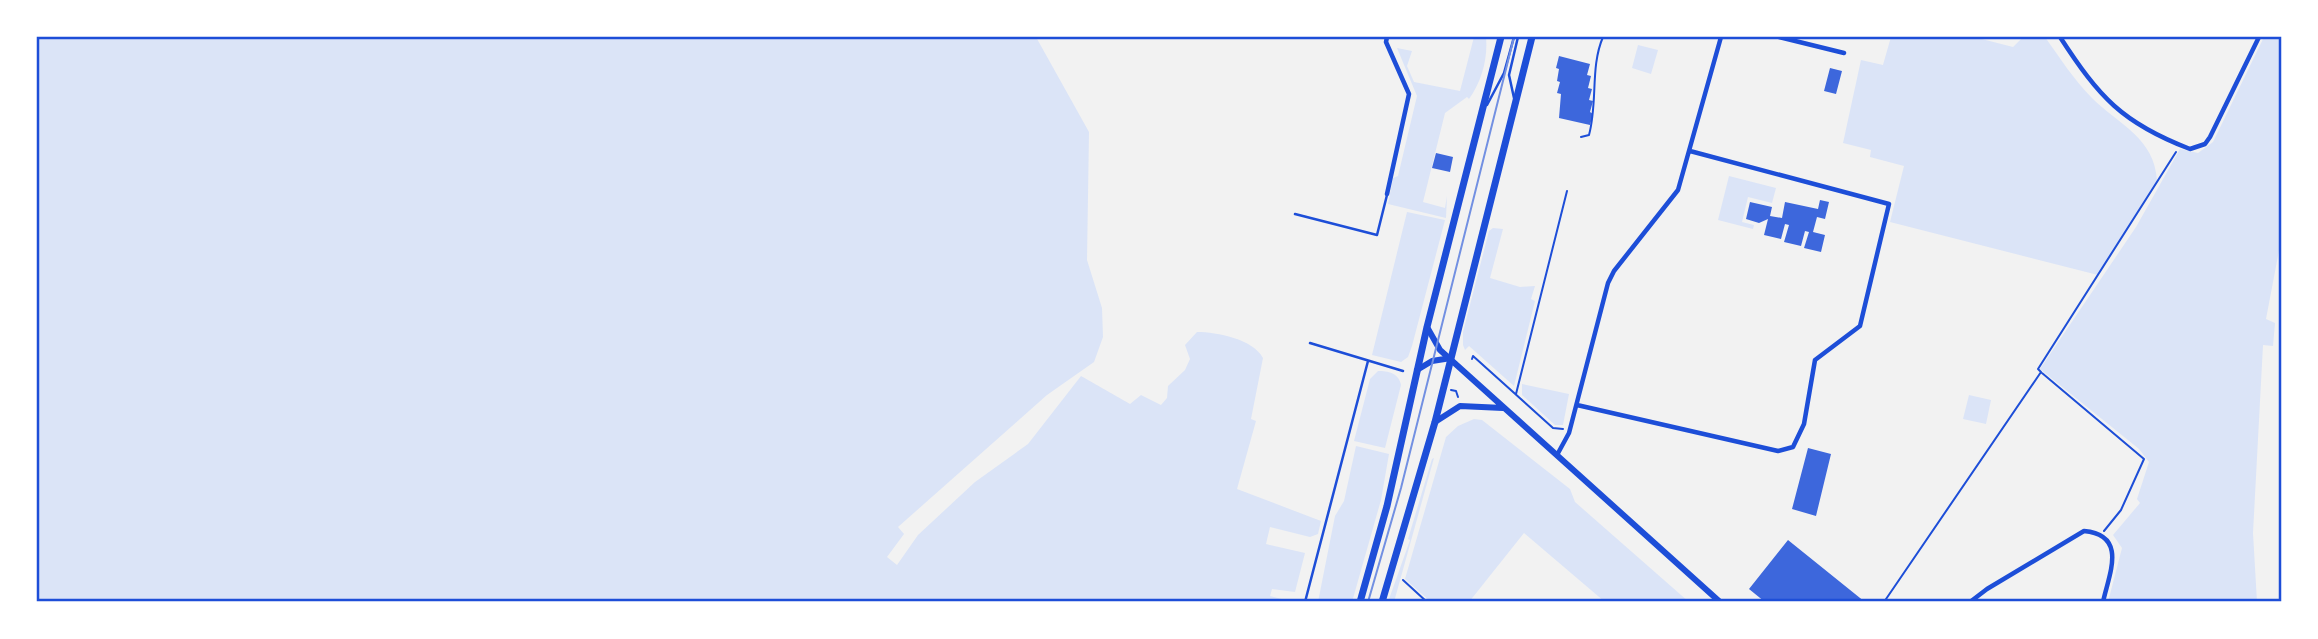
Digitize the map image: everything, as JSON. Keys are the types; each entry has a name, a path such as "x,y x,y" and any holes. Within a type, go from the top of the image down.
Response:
{"main road":[{"path":"1360,602 1387,506 1427,327 1501,37"},
{"path":"1382,602 1435,422 1532,37"}],"street":[{"path":"1387,37 1386,42 1409,94 1387,194"},
{"path":"1557,455 1569,433 1611,275 1678,190 1721,37"},
{"path":"1779,37 1844,53"},
{"path":"2060,37 2083,73 2122,114 2146,130 2190,149 2205,145 2259,37"},
{"path":"1577,405 1778,451 1793,447 1804,424 1815,360 1860,326 1889,204 1690,151"},
{"path":"1427,327 1440,350 1720,602"},
{"path":"1417,370 1432,361 1451,358"},
{"path":"1435,422 1460,406 1505,408"},
{"path":"1970,602 2084,531 2101,535 2108,540 2113,557 2103,602"}],"lane":[{"path":"1482,115 1504,73 1516,37"},
{"path":"1516,37 1509,75 1516,108"},
{"path":"1296,214 1377,235 1387,194"},
{"path":"1310,343 1402,371"},
{"path":"1305,602 1368,361"}],"path":[{"path":"1581,137 1589,135 1594,115 1596,52 1602,37"},
{"path":"2101,535 2121,510 2144,459 2038,369 2177,151"},
{"path":"1516,394 1567,191"},
{"path":"1472,359 1473,356 1553,428 1565,429"},
{"path":"1884,602 2041,372"},
{"path":"1454,390 1459,402"},
{"path":"1403,580 1427,602"}],"shaded area":[{"path":"37,37 1036,37 1089,132 1087,260 1102,308 1103,337 1094,362 1047,395 898,527 904,534 887,557 897,565 918,535 975,482 1028,444 1081,376 1130,404 1141,395 1161,405 1167,398 1168,386 1185,370 1190,359 1185,345 1197,332 1205,332 1243,341 1263,358 1251,419 1256,421 1237,489 1321,521 1318,534 1310,537 1270,527 1266,544 1305,553 1295,592 1272,589 1270,596 1293,602 37,602"},
{"path":"1474,37 1486,37 1483,69 1469,99 1467,97 1445,113 1423,202 1445,208 1447,196 1446,218 1388,204 1393,178 1398,176 1417,96 1397,48 1412,51 1407,66 1414,82 1460,91"},
{"path":"1891,37 1974,37 2013,47 2023,37 2045,37 2085,91 2143,143 2155,166 2157,181 2098,275 1890,222 1904,166 1870,157 1871,150 1843,143 1861,60 1883,65"},
{"path":"2264,37 2281,37 2281,240 2266,319 2275,323 2273,346 2263,345 2253,533 2257,602 2108,602 2122,548 2113,535 2140,503 2137,499 2149,462 2139,449 2040,369 2136,227 2180,149 2198,153 2213,142"},
{"path":"1638,45 1658,50 1651,74 1632,68"},
{"path":"1729,176 1776,188 1772,203 1748,197 1742,222 1754,225 1753,229 1718,220"},
{"path":"1407,212 1445,220 1412,346 1408,357 1401,362 1372,355"},
{"path":"1493,228 1503,229 1490,278 1520,287 1535,286 1531,299 1535,301 1514,386 1469,346 1465,350 1463,345 1463,332 1489,231"},
{"path":"1378,371 1395,375 1401,385 1385,448 1354,441 1370,379"},
{"path":"1522,384 1569,394 1563,425 1555,425 1522,395"},
{"path":"1969,395 1991,400 1986,424 1963,419"},
{"path":"1474,419 1482,420 1570,489 1575,502 1689,602 1605,602 1524,533 1469,602 1431,602 1405,579 1446,437 1458,426"},
{"path":"1356,446 1389,454 1381,500 1352,602 1318,602 1335,516 1344,501"},
{"path":"1434,458 1394,602 1388,602 1410,540 1408,539"}],"building":[{"path":"1559,56 1590,64 1587,75 1591,76 1588,88 1592,89 1589,100 1593,101 1590,112 1593,114 1590,125 1559,118 1561,94 1557,93 1560,82 1557,81 1559,69 1556,68"},
{"path":"1830,68 1842,71 1836,94 1824,91"},
{"path":"1436,153 1453,157 1450,172 1432,168"},
{"path":"1820,200 1829,202 1825,219 1817,217 1813,232 1825,235 1821,252 1804,248 1809,232 1805,231 1801,246 1784,242 1789,225 1785,224 1781,239 1764,235 1768,219 1759,223 1746,219 1750,202 1772,207 1770,216 1782,218 1785,202 1818,209"},
{"path":"1808,448 1831,454 1816,516 1792,509"},
{"path":"1788,540 1865,602 1765,602 1749,589"}],"tram line":[{"path":"1368,602 1401,488 1514,37"}]}
